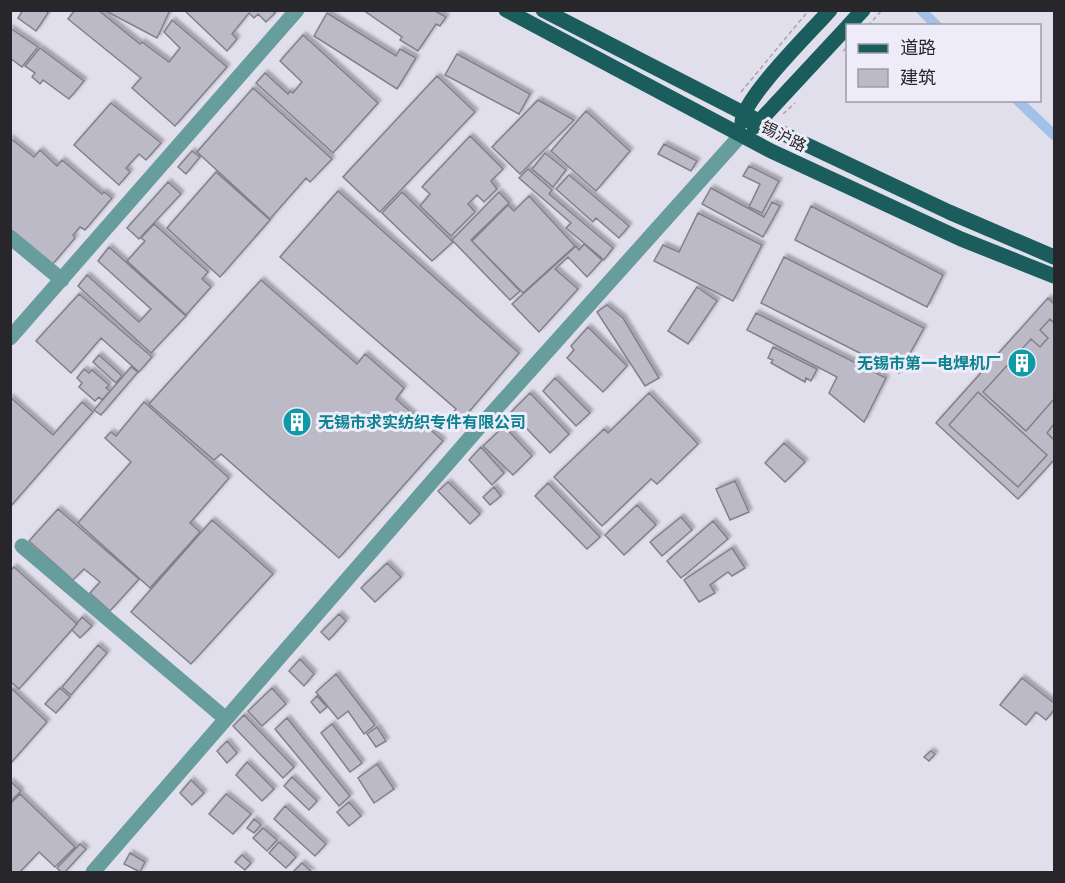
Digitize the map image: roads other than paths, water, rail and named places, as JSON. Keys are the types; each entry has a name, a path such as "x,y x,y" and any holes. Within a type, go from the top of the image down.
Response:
{"main road":[{"name":"锡沪路","path":"506,10 741,135 961,238 1054,276"},
{"name":"锡沪路","path":"543,10 760,123 949,213 1054,257"},
{"path":"741,135 742,114 753,97 830,10"},
{"path":"850,24 863,10"},
{"path":"741,135 760,123 846,28"}],"street":[{"path":"10,338 297,10"},
{"path":"93,873 475,432 741,135"},
{"path":"10,237 62,280"},
{"path":"22,546 226,719"}],"waterway":[{"path":"921,10 935,24"},
{"path":"1019,102 1054,135"}],"place":[{"name":"无锡市第一电焊机厂","path":"1022,363"},
{"name":"无锡市求实纺织专件有限公司","path":"297,422"}]}
